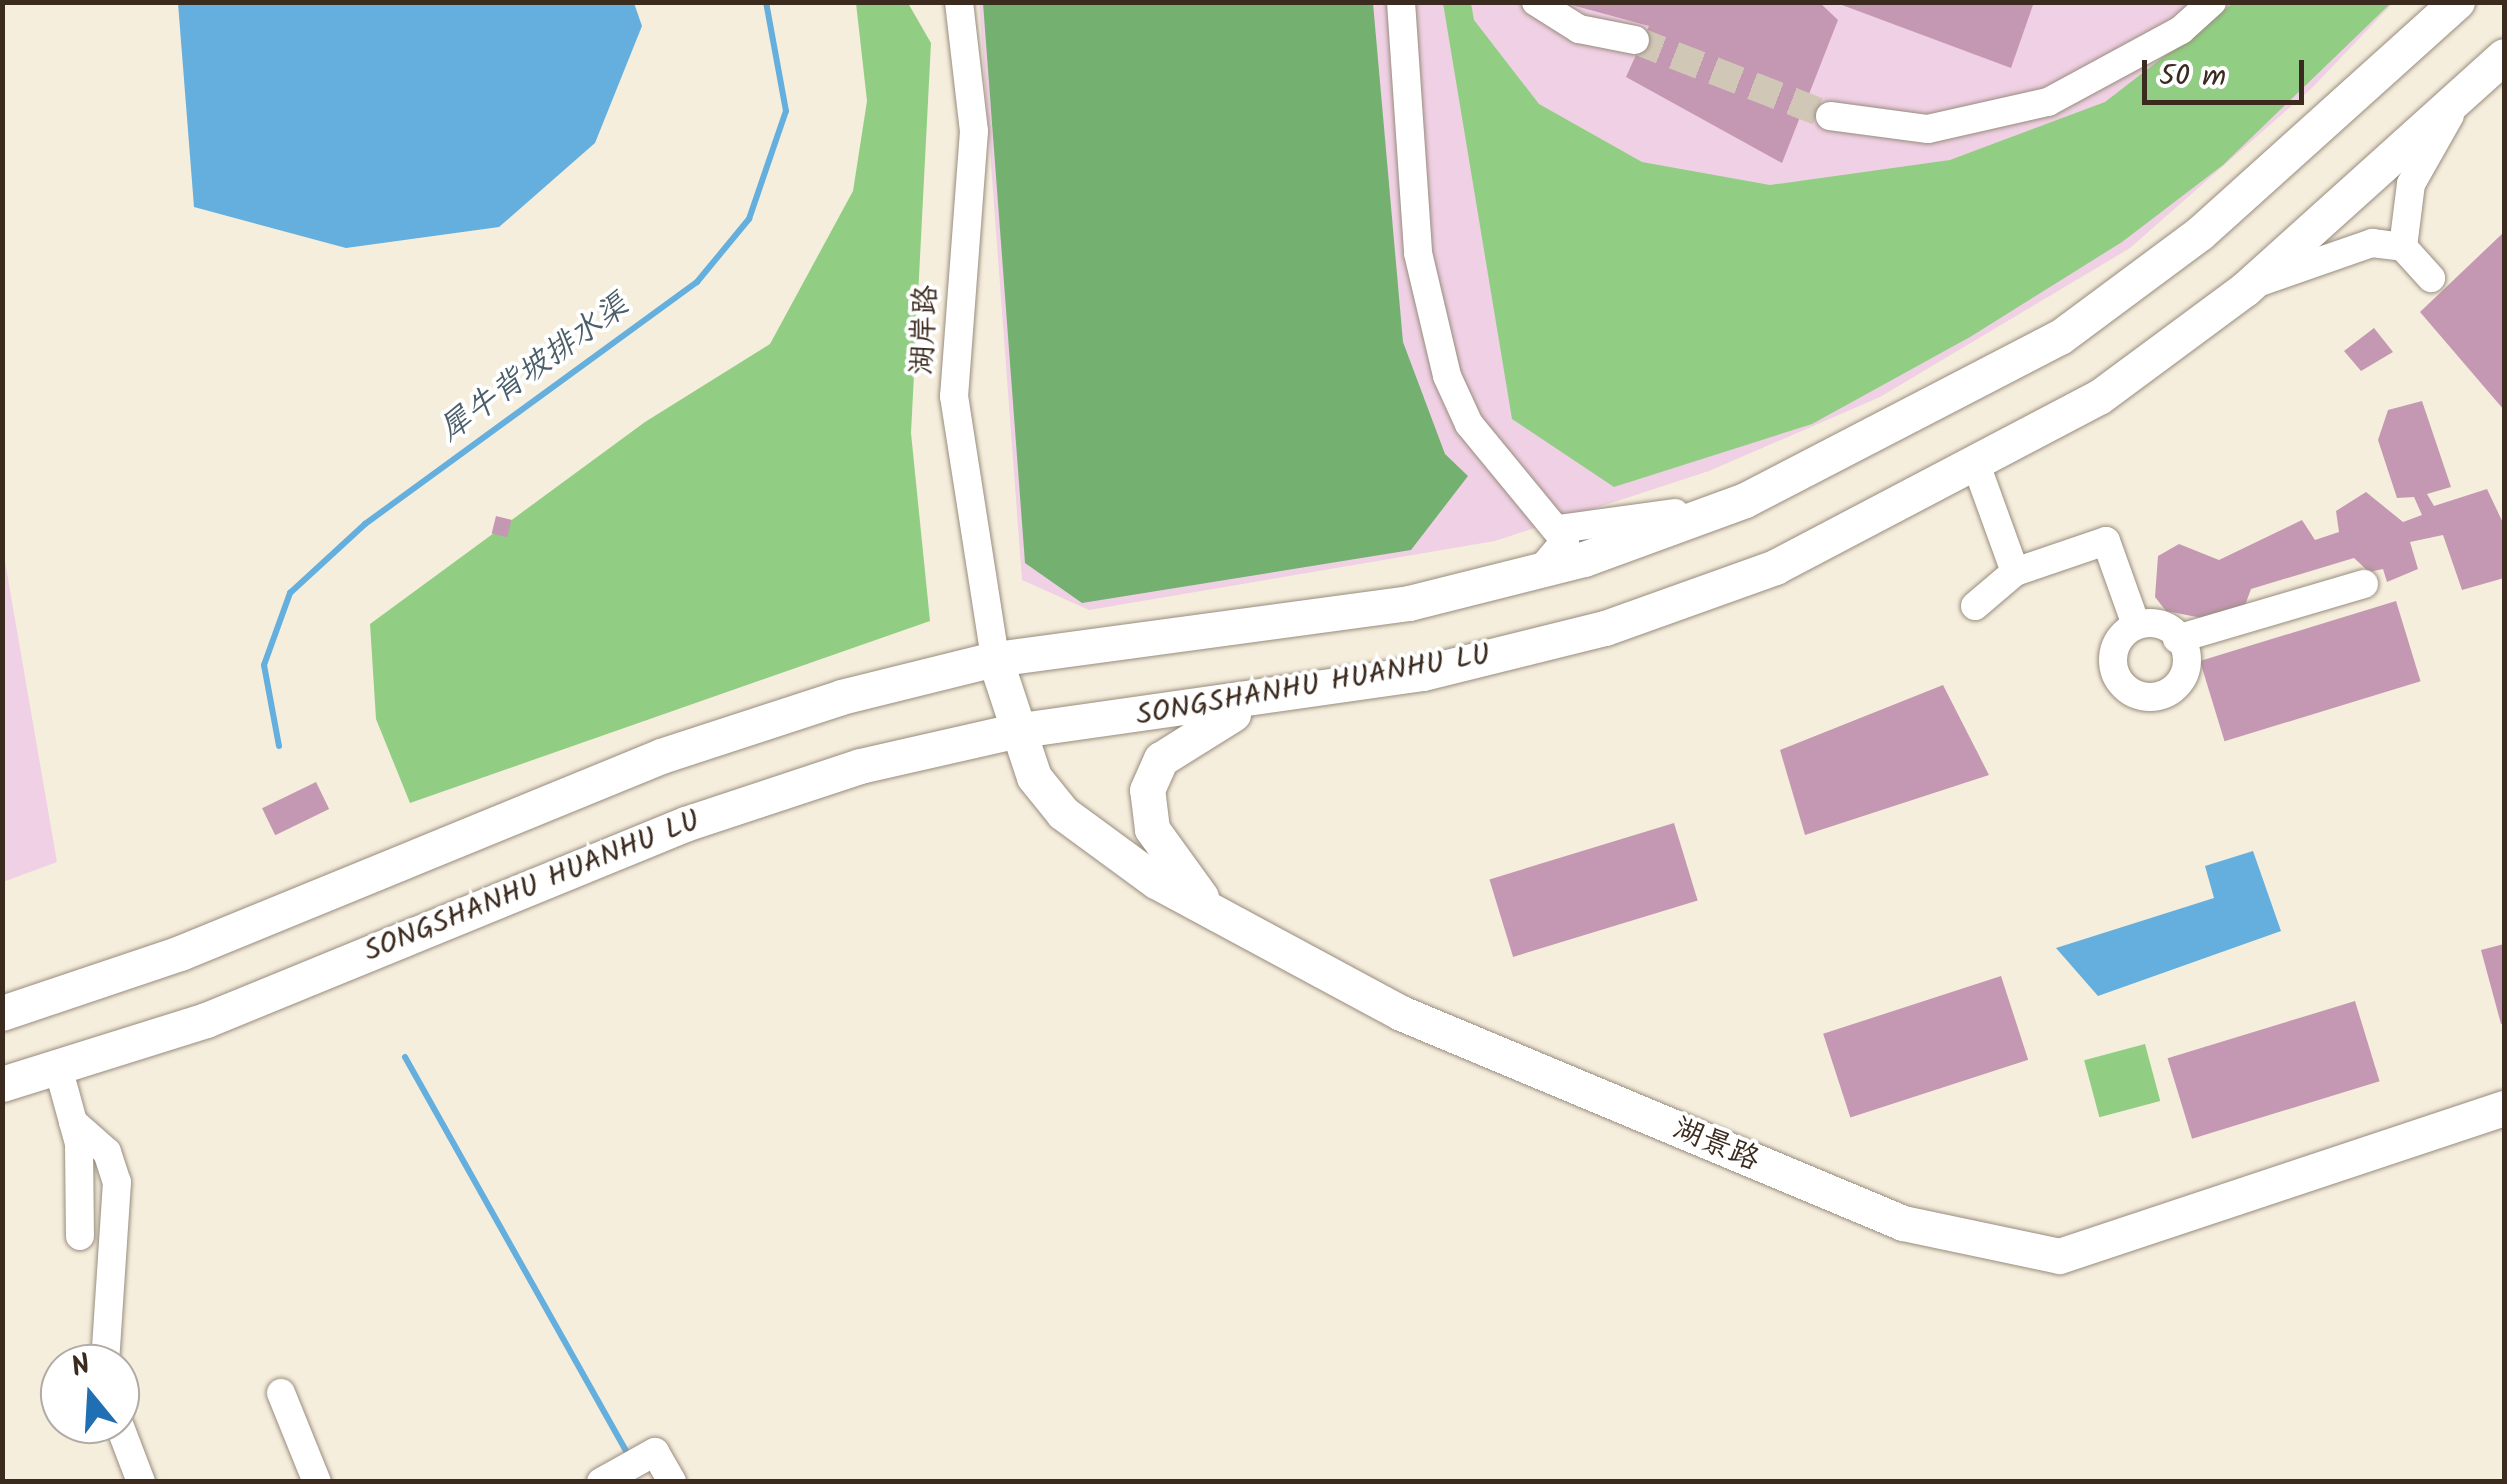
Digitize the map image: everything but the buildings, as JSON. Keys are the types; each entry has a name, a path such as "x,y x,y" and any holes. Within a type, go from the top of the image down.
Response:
{"main road":[{"path":"2,1013 180,953 661,756 841,697 995,659 1301,623 1541,570 1745,500 2060,336 2200,233 2457,2"},
{"name":"SONGSHANHU HUANHU LU","path":"2,1084 206,1020 686,824 860,766 1014,731 1285,696 1606,628 1775,567 1977,467 2099,396 2245,289 2504,56"},
{"name":"湖景路","path":"995,659 1014,731 1063,813 1217,917 1419,1020 1903,1223 1997,1248 2059,1256 2504,1108"},
{"path":"1217,917 1164,853 1147,790 1161,759 1189,734 1285,696"}],"street":[{"path":"1402,2 1418,253 1447,376 1470,424 1552,522 1560,555 1541,570"},
{"path":"1536,2 1578,29 1635,40"},
{"path":"1830,116 1928,129 2048,102 2181,30 2212,2"},
{"name":"湖岸路","path":"960,7 974,131 954,396 995,659"},
{"path":"2430,278 2404,246 2411,184 2467,91"},
{"path":"2245,289 2343,248 2404,246"},
{"path":"1977,467 2014,572"},
{"path":"1552,522 1745,500"},
{"path":"1975,606 2014,572 2106,541 2135,622 2177,639 2364,584"},
{"path":"2135,622 2114,644 2133,693 2160,697 2183,686 2177,639"},
{"path":"58,1067 73,1122 80,1236"},
{"path":"73,1122 107,1152 117,1182 106,1344"},
{"path":"280,1394 317,1482"},
{"path":"127,1444 141,1482"},
{"path":"622,1470 655,1452 672,1482"}],"shaded area":[{"path":"979,3 2393,3 2312,88 2130,248 1880,397 1709,471 1495,541 1089,610 1022,580"},
{"path":"3,550 57,862 2,882"}],"green space":[{"path":"856,3 908,3 931,43 911,433 930,621 410,803 376,719 370,624 645,422 770,344 853,191 867,101"},
{"path":"983,3 1373,3 1403,342 1445,454 1468,476 1411,550 1082,603 1025,563"},
{"path":"1443,3 1471,3 1474,20 1539,104 1642,162 1770,185 1950,160 2105,102 2233,3 2391,3 2223,165 2122,242 1970,337 1812,424 1614,487 1512,419"},
{"path":"2145,1044 2160,1101 2099,1117 2084,1060"}],"water":[{"path":"178,3 634,3 642,26 595,143 499,227 346,248 194,207"},
{"path":"2253,851 2281,931 2098,996 2056,948 2214,898 2205,866"}],"waterway":[{"name":"犀牛背坡排水渠","path":"279,746 264,665 290,593 365,524 697,282 749,219 786,111 766,2"},
{"path":"405,1057 631,1459"}],"tunnel":[{"path":"1635,40 1830,116"}]}
